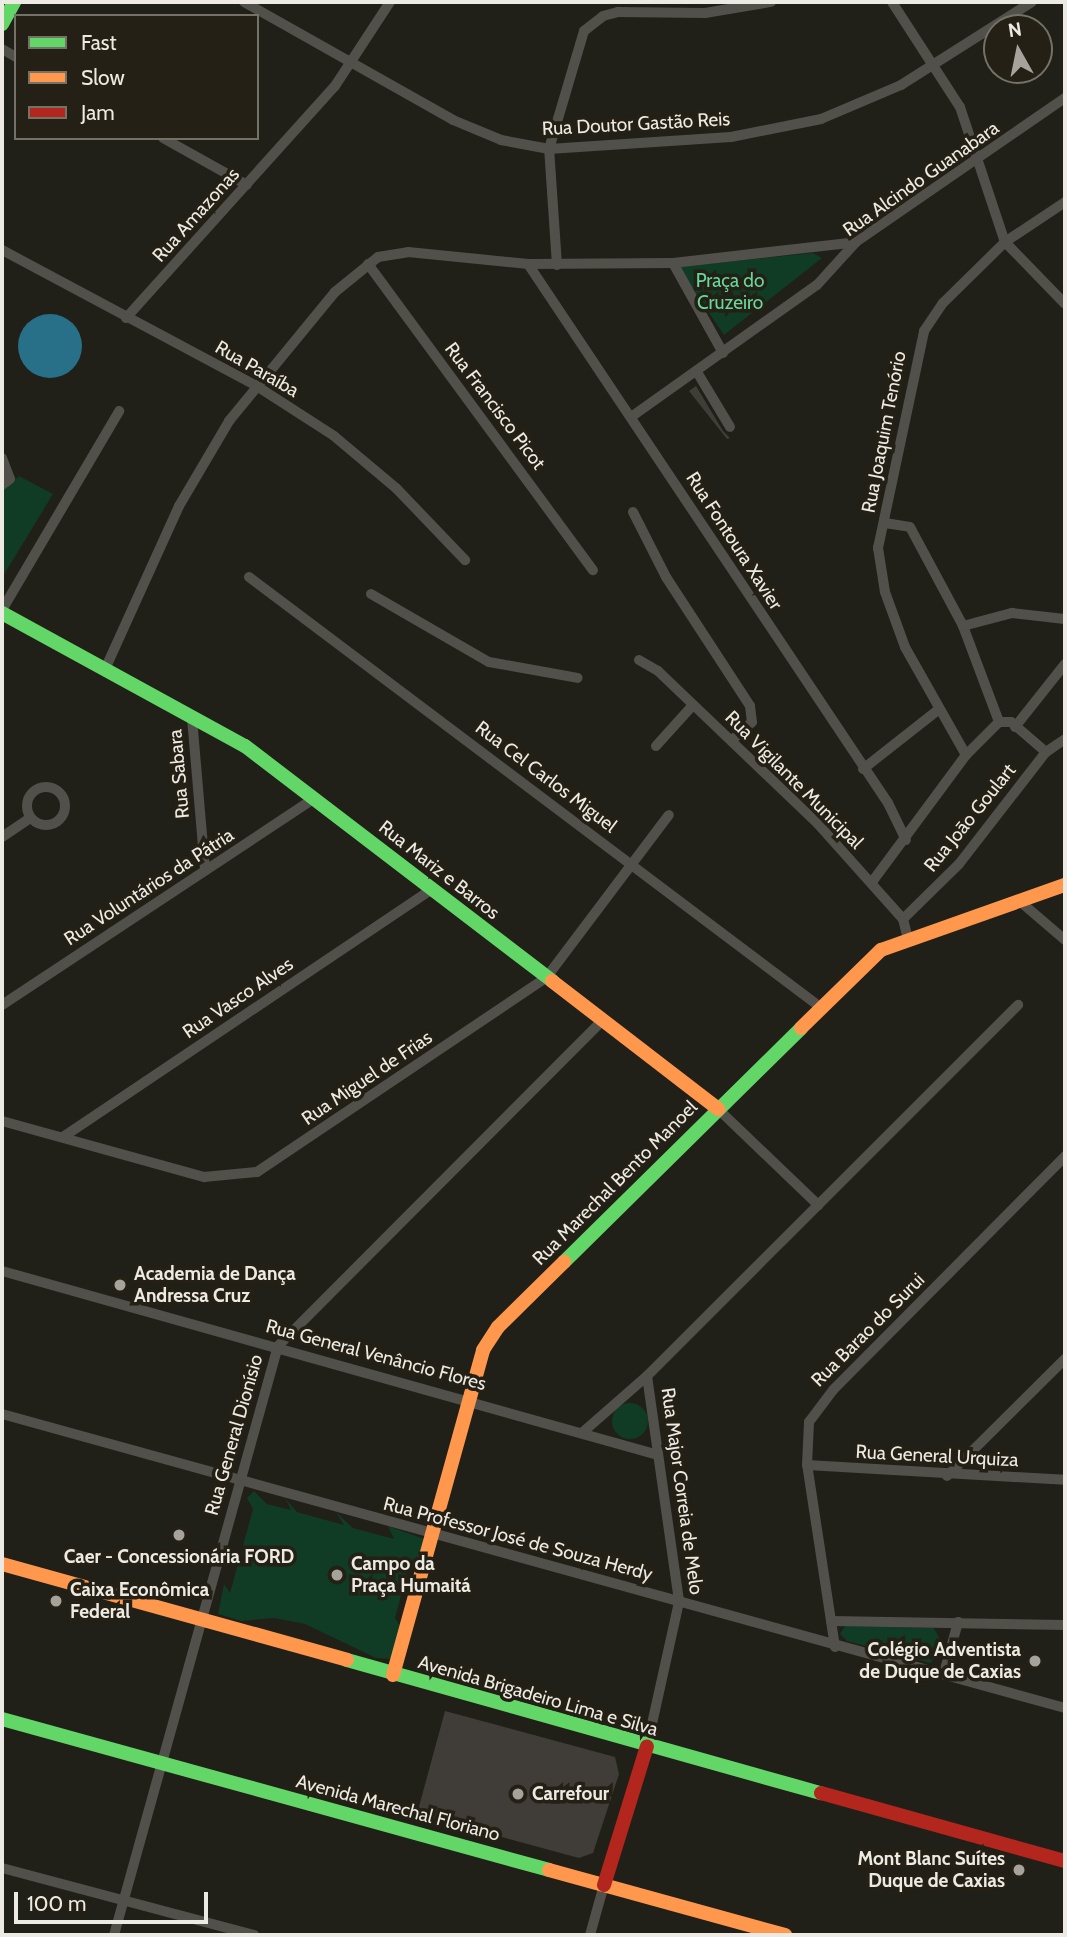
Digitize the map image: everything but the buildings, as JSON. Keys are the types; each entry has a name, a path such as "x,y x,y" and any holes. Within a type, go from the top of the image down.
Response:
{"main road":[{"path":"2,24 14,2"},
{"name":"Rua Mariz e Barros","path":"2,611 245,746 718,1109"},
{"name":"Rua Marechal Bento Manoel","path":"393,1675 468,1398 483,1350 498,1327 820,1007 881,950 908,939 1023,904 1065,885"},
{"name":"Avenida Brigadeiro Lima e Silva","path":"2,1564 1065,1861"},
{"name":"Avenida Marechal Floriano","path":"2,1719 785,1935"},
{"name":"Rua Major Correia de Melo","path":"604,1885 647,1746"}],"street":[{"name":"Rua Doutor Gastão Reis","path":"244,2 352,65 483,134 549,149 786,128 849,110 936,66 1032,2"},
{"name":"Rua Amazonas","path":"127,318 352,65 390,2"},
{"path":"557,265 549,149 569,72 592,23 618,12 705,13 771,2"},
{"path":"892,2 936,66 981,159 1004,242 1065,304"},
{"name":"Rua Alcindo Guanabara","path":"631,417 817,285 856,242 981,159 1065,98"},
{"path":"167,140 247,185"},
{"name":"Rua Joaquim Tenório","path":"966,755 938,710 884,592 878,548 924,331 943,303 1004,242 1065,202"},
{"path":"106,667 191,484 255,385 335,292 368,264 408,251 528,264 673,263 856,242"},
{"name":"Rua Paraíba","path":"2,250 255,385 362,458 465,560"},
{"path":"673,263 723,353"},
{"name":"Rua Francisco Picot","path":"368,264 593,570"},
{"name":"Rua Fontoura Xavier","path":"528,264 863,769 906,840"},
{"path":"697,372 730,427"},
{"path":"2,611 119,411"},
{"path":"2,458 10,479 2,485"},
{"path":"633,512 671,585 750,706 752,722 731,741"},
{"path":"885,523 911,527 963,626 999,722"},
{"name":"Rua Cel Carlos Miguel","path":"249,577 820,1007"},
{"path":"371,594 489,663 578,678"},
{"path":"963,626 1012,613 1065,619"},
{"name":"Rua Vigilante Municipal","path":"639,660 731,741 872,882 903,919 908,939"},
{"path":"1015,727 1065,664"},
{"path":"656,746 693,705"},
{"path":"863,769 938,710"},
{"name":"Rua Sabara","path":"192,718 205,870"},
{"path":"999,722 1015,727 1046,752"},
{"path":"872,882 906,840 966,755 999,722"},
{"name":"Rua Joāo Goulart","path":"903,919 959,864 1046,752 1065,739"},
{"name":"Rua Voluntários da Pátria","path":"2,1005 316,798"},
{"name":"Rua Miguel de Frias","path":"2,1121 204,1177 241,1177 546,978 668,816"},
{"path":"2,836 30,818"},
{"name":"Rua Vasco Alves","path":"63,1137 432,888"},
{"path":"1023,904 1065,940"},
{"name":"Rua Major Correia de Melo","path":"583,1433 647,1376 1018,1005"},
{"name":"Rua General Dionísio","path":"114,1935 278,1346 602,1021"},
{"name":"Rua Mariz e Barros","path":"718,1109 818,1205"},
{"name":"Rua Barao do Surui","path":"835,1647 805,1442 817,1406 1061,1160"},
{"name":"Rua General Venâncio Flores","path":"2,1271 468,1398 658,1455"},
{"path":"947,1476 1065,1359"},
{"name":"Rua Major Correia de Melo","path":"647,1376 679,1602 647,1746"},
{"name":"Rua Professor José de Souza Herdy","path":"2,1414 835,1647 944,1673 1065,1708"},
{"name":"Rua General Urquiza","path":"807,1465 947,1476 1065,1480"},
{"path":"831,1620 1065,1625"},
{"path":"944,1673 958,1622"},
{"path":"2,1868 254,1935"},
{"name":"Rua Major Correia de Melo","path":"590,1935 604,1885"}],"green space":[{"name":"Praça do Cruzeiro","path":"813,253 822,258 724,335 678,267"},
{"path":"19,476 53,494 2,578 2,491"},
{"path":"630,1403 642,1409 648,1421 642,1433 630,1439 618,1433 612,1421 618,1409"},
{"path":"254,1491 267,1504 291,1510 285,1498 297,1512 344,1525 336,1512 353,1528 394,1539 388,1526 424,1539 418,1566 411,1559 395,1618 402,1629 392,1659 376,1658 305,1624 274,1618 241,1621 218,1614 224,1584 230,1593 253,1509 247,1498"},
{"path":"845,1626 934,1628 945,1649 930,1663 847,1641 840,1634"}],"water":[{"path":"44,314 56,314 73,323 80,334 80,358 73,369 56,378 44,378 32,373 23,364 18,352 18,340 23,328 32,319"}],"traffic: fast":[{"path":"2,24 14,2"},
{"path":"2,613 245,746 552,981"},
{"path":"564,1262 801,1028"},
{"path":"347,1660 821,1793"},
{"path":"2,1719 549,1870"}],"traffic: slow":[{"path":"801,1028 881,950 1065,885"},
{"path":"552,981 718,1109"},
{"path":"393,1675 483,1350 498,1327 564,1262"},
{"path":"2,1564 347,1660"},
{"path":"549,1870 785,1935"}],"traffic: jam":[{"path":"604,1885 647,1746"},
{"path":"821,1793 1065,1861"}],"place":[{"name":"Academia de Dança Andressa Cruz","path":"120,1285"},
{"name":"Caer - Concessionária FORD","path":"179,1535"},
{"name":"Campo da Praça Humaitá","path":"337,1575"},
{"name":"Caixa Econômica Federal","path":"56,1601"},
{"name":"Colégio Adventista de Duque de Caxias","path":"1035,1661"},
{"name":"Carrefour","path":"518,1794"},
{"name":"Mont Blanc Suítes Duque de Caxias","path":"1019,1870"}]}
